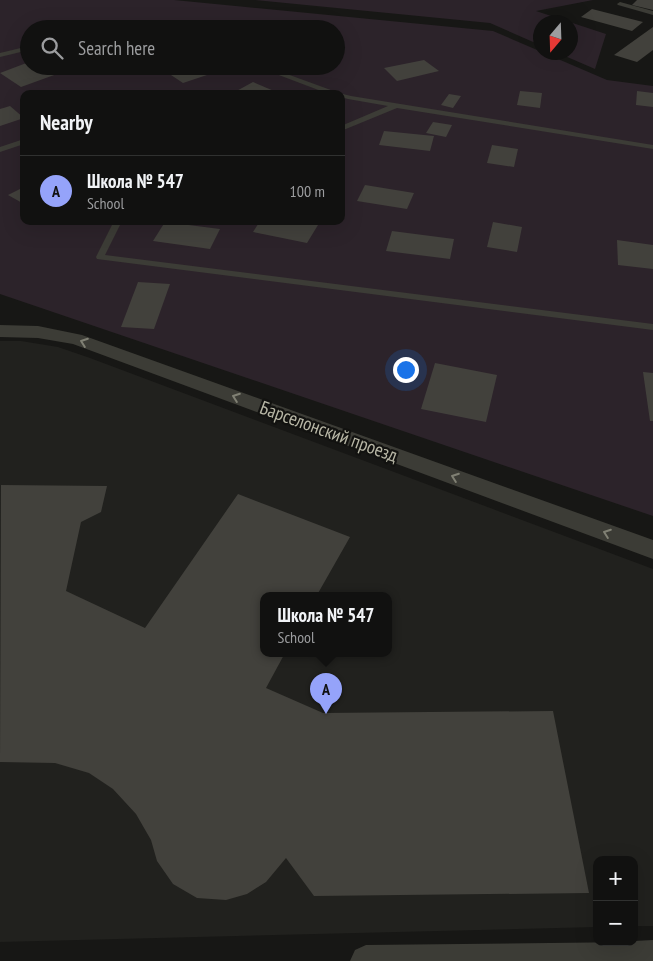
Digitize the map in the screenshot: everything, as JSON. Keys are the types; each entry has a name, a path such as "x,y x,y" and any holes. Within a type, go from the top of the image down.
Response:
{"street":[{"name":"Барселонский проезд","path":"0,332 38,332 76,339 653,550"},
{"path":"366,961 653,956"}],"lane":[{"path":"620,4 653,13"},
{"path":"0,55 20,50"},
{"path":"283,75 325,90"},
{"path":"345,97 653,147"},
{"path":"345,127 395,106"},
{"path":"0,150 20,142"},
{"path":"116,225 100,257 653,327"}],"shaded area":[{"path":"0,0 174,0 493,31 533,48 533,60 560,60 607,80 653,86 653,516 0,294"},
{"path":"255,0 593,0 536,11 548,15 533,15 533,42 490,23"},
{"path":"578,25 606,34 595,69 574,60 578,60"},
{"path":"0,341 21,341 58,347 90,358 653,569 653,926 638,926 638,856 593,856 593,927 0,942"}],"building":[{"path":"637,0 653,0 653,10 632,5"},
{"path":"592,9 643,22 632,31 581,17"},
{"path":"653,27 653,50 637,62 614,55"},
{"path":"424,60 439,71 397,81 384,68"},
{"path":"20,65 20,75 54,75 21,87 0,73"},
{"path":"171,75 207,75 183,83"},
{"path":"253,82 272,90 238,90"},
{"path":"520,91 542,93 540,108 517,105"},
{"path":"637,91 653,93 653,107 636,105"},
{"path":"449,94 461,96 453,108 441,105"},
{"path":"10,106 20,115 20,119 0,126 0,109"},
{"path":"433,122 452,125 446,137 426,133"},
{"path":"384,131 434,136 430,151 379,145"},
{"path":"492,145 518,149 514,167 487,163"},
{"path":"365,185 414,193 407,209 357,201"},
{"path":"20,189 20,202 8,195"},
{"path":"493,222 522,227 517,252 487,247"},
{"path":"163,225 189,225 220,229 210,249 153,241"},
{"path":"257,225 318,225 307,243 253,232"},
{"path":"392,231 454,239 450,259 386,251"},
{"path":"617,240 653,245 653,269 618,265"},
{"path":"138,282 170,284 154,329 121,327"},
{"path":"435,363 497,375 486,422 421,409"},
{"path":"643,372 653,373 653,421 650,421"},
{"path":"1,485 107,486 101,512 81,522 66,591 145,628 238,494 350,537 319,592 260,592 260,657 283,657 266,688 323,713 553,711 589,893 314,896 286,858 266,882 247,894 226,900 197,898 173,884 157,861 151,840 136,814 113,789 89,773 55,763 0,762"}],"place":[{"name":"Школа № 547","path":"326,714"}]}
